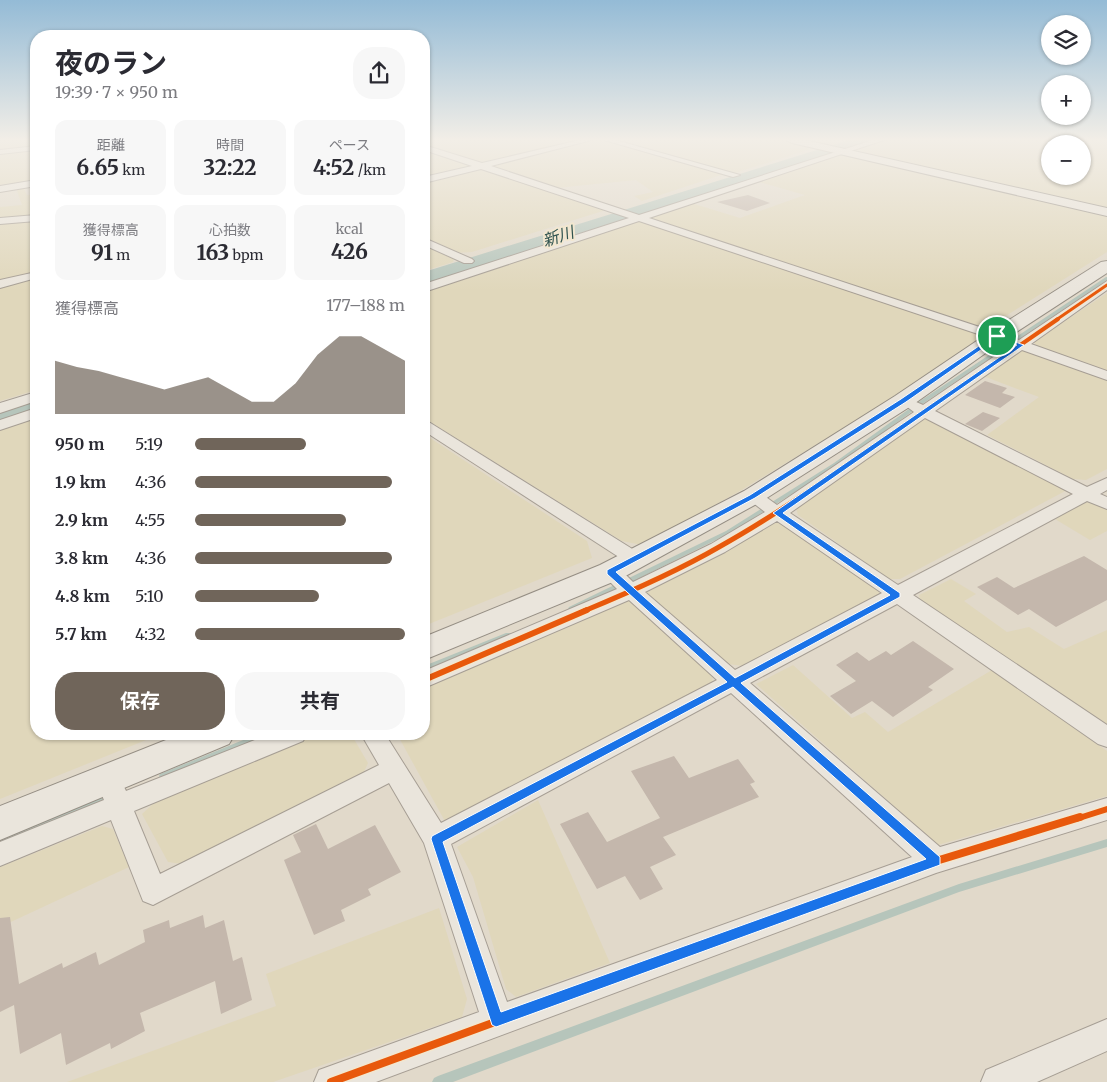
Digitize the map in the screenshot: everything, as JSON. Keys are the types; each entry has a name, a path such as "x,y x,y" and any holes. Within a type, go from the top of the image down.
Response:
{"street":[{"path":"554,190 617,212 636,213 997,336 1107,376"},
{"path":"430,286 636,213 710,190"},
{"path":"1013,190 1107,212"},
{"path":"598,218 617,212"},
{"path":"0,221 30,218"},
{"path":"430,243 473,259"},
{"path":"450,266 473,259"},
{"path":"430,647 625,574 718,548 777,513 913,406 997,336 1107,266"},
{"path":"0,284 30,276"},
{"path":"1089,278 1107,284"},
{"path":"430,677 625,574 753,496 1021,345 1107,284"},
{"path":"0,408 30,398"},
{"path":"913,406 1107,504"},
{"path":"0,425 30,415"},
{"path":"430,428 625,574 734,682 936,861"},
{"path":"436,839 1107,483"},
{"path":"753,496 1107,737"},
{"path":"0,854 206,740"},
{"path":"0,823 113,793 276,740"},
{"path":"377,740 436,839 496,1020"},
{"path":"113,793 153,892 394,769"},
{"path":"330,1082 936,861 1107,809"},
{"path":"998,1082 1107,1035"}],"shaded area":[{"path":"17,190 25,190 27,195 30,195 30,216 0,219 0,207 22,205"},
{"path":"430,190 547,190 606,210 472,252 455,253 430,242"},
{"path":"651,190 674,190 642,201 634,196 653,192"},
{"path":"789,190 1003,190 1107,214 1107,252 993,324 979,326 649,219 691,203 740,218 805,195"},
{"path":"1029,190 1107,190 1107,208"},
{"path":"30,220 30,274 0,282 0,223"},
{"path":"635,222 645,222 978,333 983,337 894,397 740,491 642,545 622,541 430,422 430,289"},
{"path":"430,248 454,258 453,262 430,269"},
{"path":"30,280 30,392 0,401 0,287"},
{"path":"1107,293 1107,372 1037,347 1034,342"},
{"path":"1021,351 1027,351 1107,380 1107,469 1086,480 1073,479 987,435 1039,397 983,376"},
{"path":"922,418 929,418 1069,489 900,579 889,579 798,515 796,508"},
{"path":"30,419 30,740 146,740 0,799 0,429"},
{"path":"430,438 587,541 592,558 430,624"},
{"path":"1086,501 1107,509 1107,531 1090,540 1055,519"},
{"path":"772,523 785,523 879,589 879,595 744,666 728,664 646,593"},
{"path":"951,579 976,594 964,601 1007,632 1029,627 1064,649 1107,630 1107,724 920,600 919,595"},
{"path":"622,600 629,600 712,674 713,683 447,825 400,740 430,740 430,685"},
{"path":"793,665 852,718 865,712 888,732 992,670 1107,751 1107,796 938,845 756,684"},
{"path":"303,740 355,740 368,763 363,774 182,864 168,862 142,814 154,803"},
{"path":"538,800 610,963 516,997 506,989 473,877 457,847"},
{"path":"102,826 113,829 129,867 0,927 0,867"},
{"path":"439,908 467,999 462,1017 273,1082 67,1082 276,1006 266,974"}],"building":[{"path":"748,195 770,203 747,211 717,202"},
{"path":"985,381 1007,388 1002,393 1015,397 1000,408 965,395"},
{"path":"983,412 1000,418 982,431 965,424"},
{"path":"1084,556 1107,570 1107,600 1056,627 1029,609 1018,615 977,587 997,577 1014,588"},
{"path":"913,641 954,669 928,687 933,690 893,717 872,701 851,714 830,696 856,681 836,665 857,652 869,661 886,651 891,655"},
{"path":"674,756 689,778 738,759 755,782 750,784 759,797 663,837 676,855 650,867 663,889 640,900 625,876 597,889 560,824 588,812 607,842 660,818 631,771"},
{"path":"316,824 328,849 375,825 401,872 368,889 371,895 341,910 345,921 314,935 284,860 301,852 293,835"},
{"path":"203,915 205,928 224,920 233,961 242,957 252,1000 221,1014 215,981 140,1013 145,1031 111,1049 110,1043 66,1065 61,1033 20,1054 14,1005 0,1012 0,918 10,917 19,984 62,963 63,968 96,952 99,965 145,942 143,930 169,920 170,928"}],"waterway":[{"name":"新川","path":"430,277 704,190"},
{"path":"571,609 728,532 836,464 922,402 1107,278"},
{"name":"新川","path":"0,415 30,406"},
{"path":"430,667 509,635"},
{"path":"163,776 251,740"},
{"path":"0,840 110,798"},
{"path":"438,1082 959,888 1107,843"}],"cycle path":[{"path":"430,677 631,591 718,548 777,513 1107,285"},
{"path":"331,1082 936,861 1107,809"}],"route":[{"path":"997,336 903,401 753,496 610,572 734,682 436,839 496,1020 936,861 734,682 897,595 777,513 1021,345 997,336"}]}
